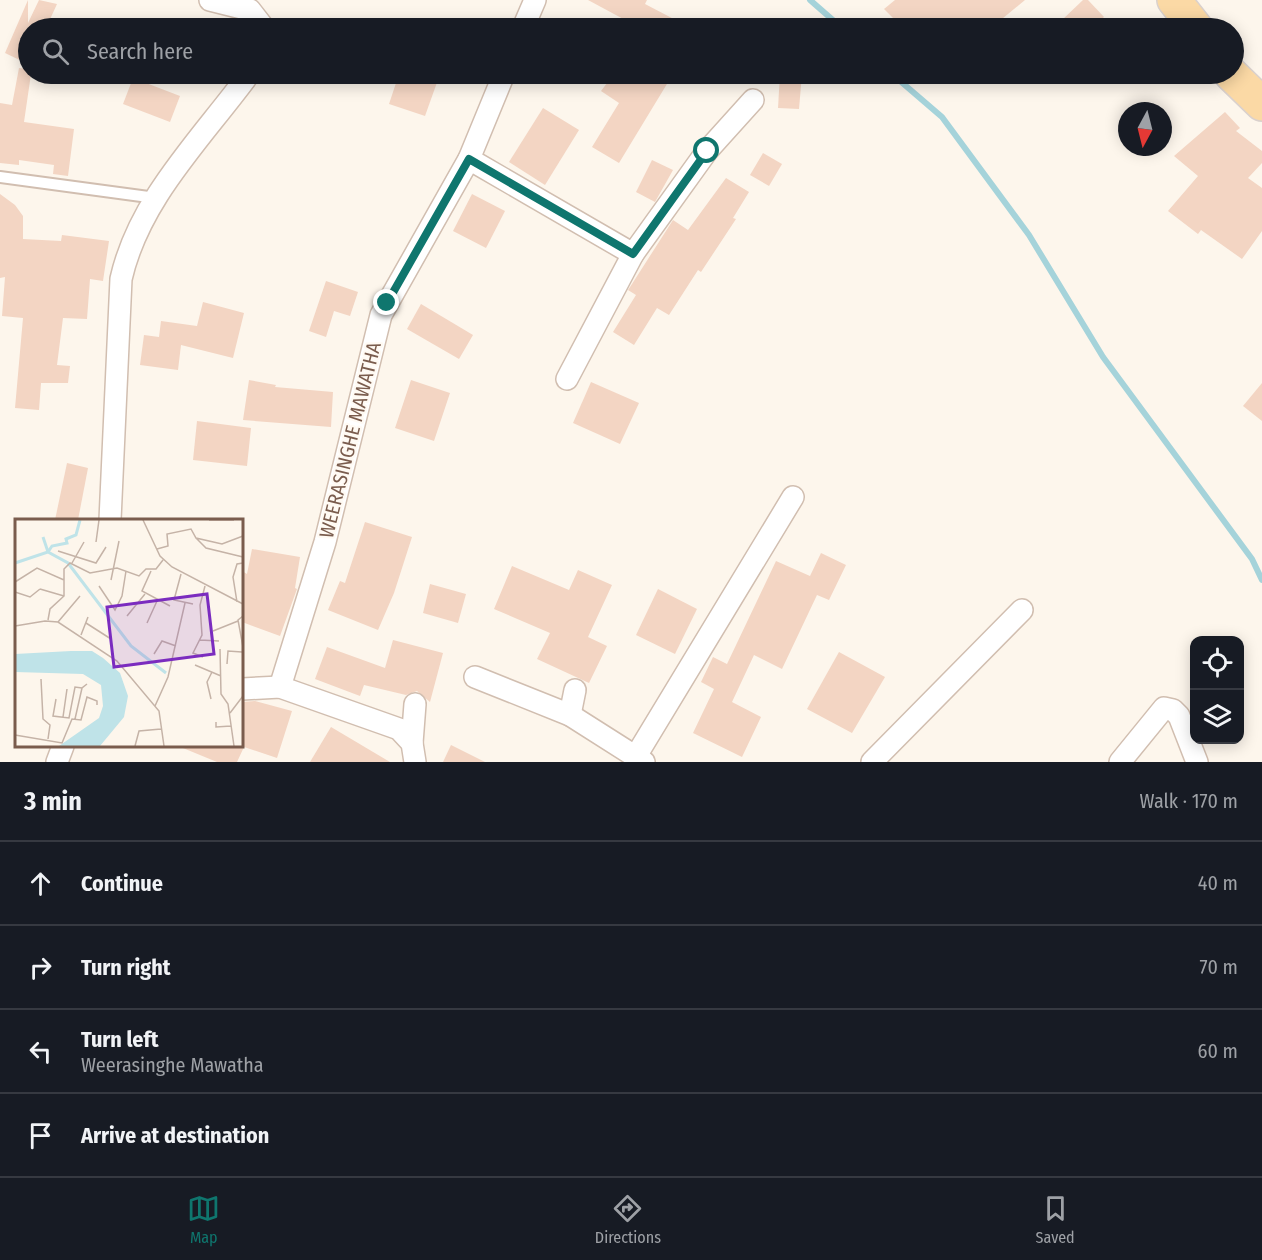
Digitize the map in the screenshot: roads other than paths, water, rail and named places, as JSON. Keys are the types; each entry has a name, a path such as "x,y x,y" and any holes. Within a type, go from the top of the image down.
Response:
{"main road":[{"path":"1174,0 1188,18"},
{"path":"1243,84 1262,104"}],"street":[{"path":"210,0 250,10 256,18"},
{"path":"527,18 535,0"},
{"path":"1244,77 1262,84"},
{"path":"110,519 122,279 137,228 156,198 242,84"},
{"name":"WEERASINGHE MAWATHA","path":"280,687 325,542 381,315 469,159 500,84"},
{"path":"567,378 633,254 707,151 753,100"},
{"path":"469,159 633,254"},
{"path":"475,677 570,715 640,759 793,497"},
{"path":"872,762 1022,610"},
{"path":"243,689 280,687 399,729 413,752"},
{"path":"570,715 575,690"},
{"path":"413,752 415,704"},
{"path":"1120,762 1164,708 1173,710 1179,716 1197,762"},
{"path":"57,762 63,747"}],"lane":[{"path":"0,177 156,198"}],"waterway":[{"path":"810,0 831,18"},
{"path":"904,84 942,117 1029,235 1103,357 1252,559 1262,580"}]}
